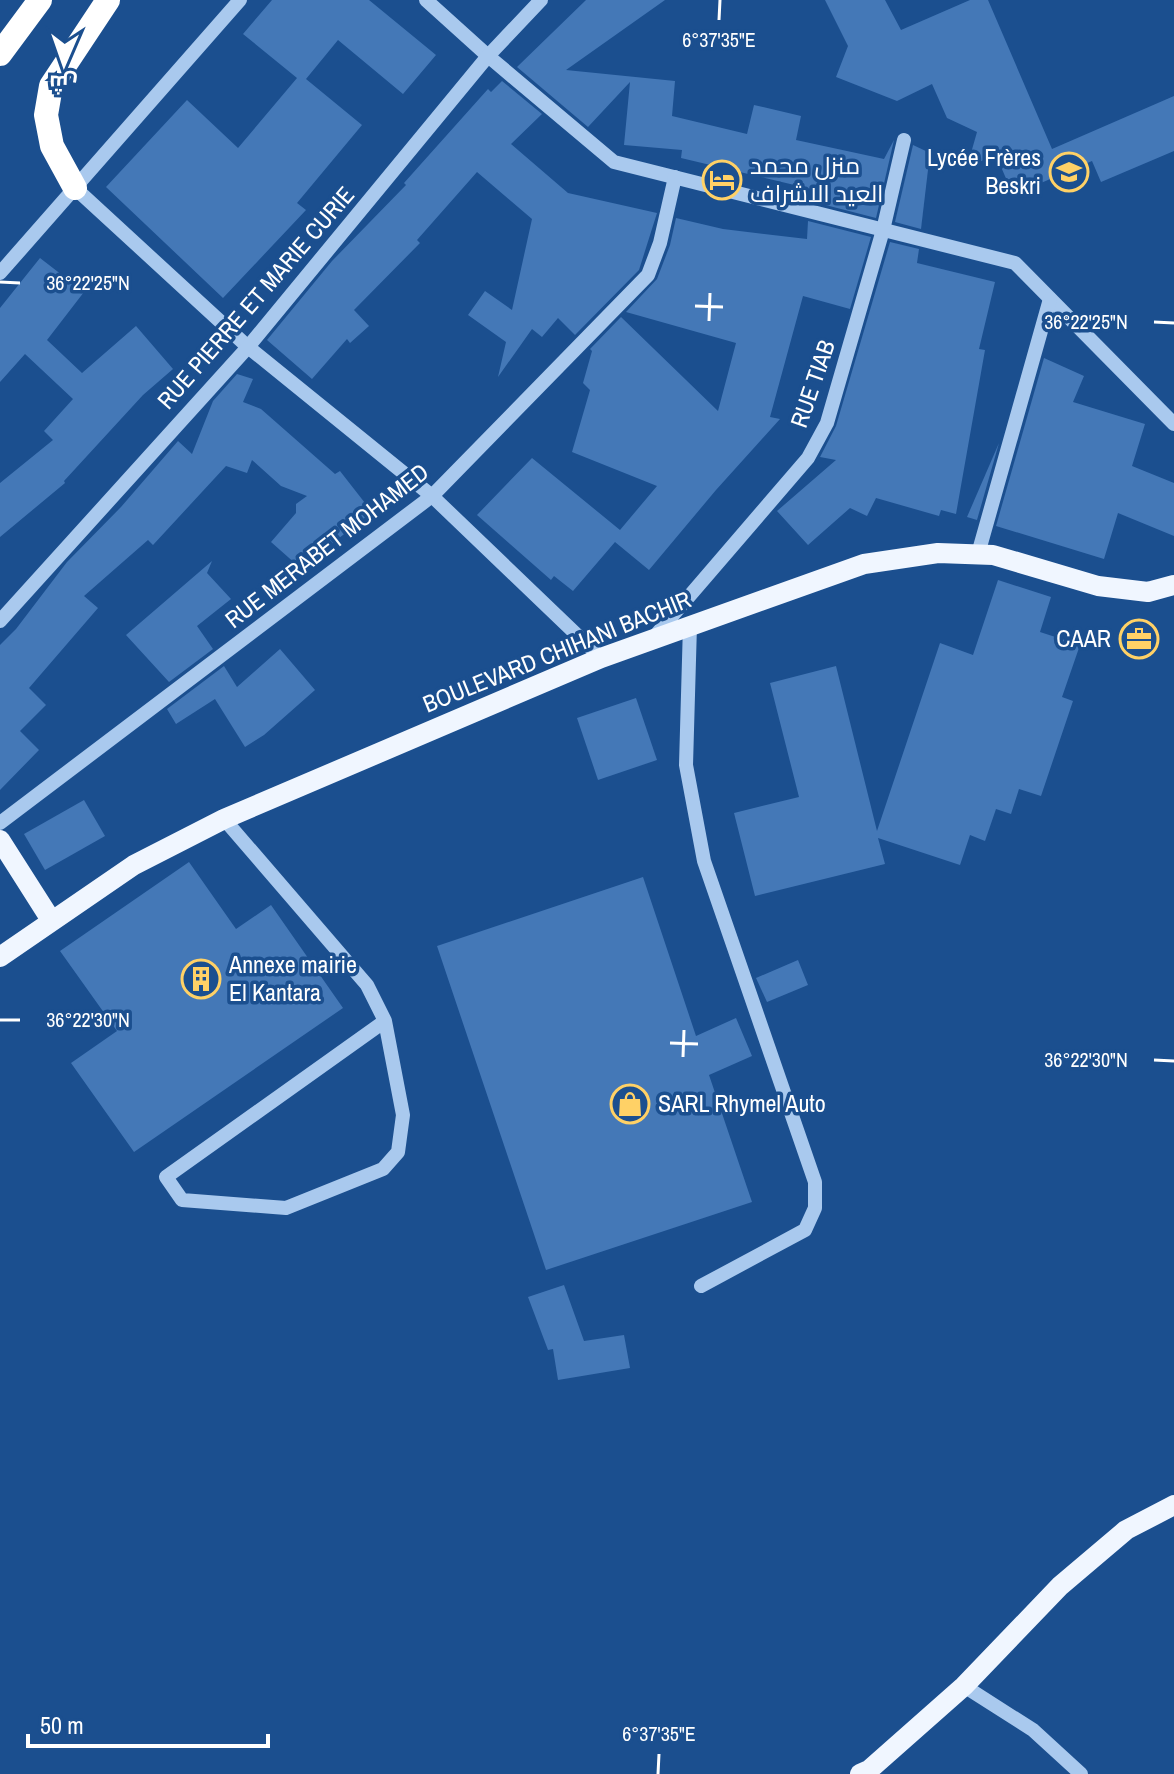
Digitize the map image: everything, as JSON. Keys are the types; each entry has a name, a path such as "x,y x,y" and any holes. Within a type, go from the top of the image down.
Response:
{"highway":[{"path":"0,54 40,0"},
{"path":"75,188 52,146 46,115 51,86 108,0"}],"main road":[{"name":"BOULEVARD CHIHANI BACHIR","path":"0,957 134,865 224,819 601,658 864,564 938,553 978,554 1008,558 1098,586 1148,592 1174,585"},
{"path":"0,840 51,920"},
{"path":"860,1774 869,1770 964,1686 1060,1586 1126,1530 1174,1505"}],"street":[{"path":"0,273 240,0"},
{"path":"426,0 614,162 1015,263 1174,424"},
{"name":"RUE PIERRE ET MARIE CURIE","path":"0,621 248,347 488,56 541,0"},
{"name":"RUE TIAB","path":"654,638 808,458 827,423 883,230 904,140"},
{"name":"RUE MERABET MOHAMED","path":"0,823 432,496 648,275 660,243 675,177"},
{"path":"75,188 248,347 432,496 601,658"},
{"path":"978,554 1050,299"},
{"path":"690,625 686,765 704,861 815,1182 815,1208 805,1230 701,1286"},
{"path":"224,819 367,985 385,1021 403,1115 398,1152 383,1169 286,1208 182,1200 166,1177 385,1021"},
{"path":"964,1686 1033,1730 1081,1774"}],"building":[{"path":"272,0 369,0 436,55 403,94 338,40 306,79 362,125 297,203 306,210 223,298 106,187 187,100 238,148 297,78 243,34"},
{"path":"586,0 665,0 566,70 675,81 672,116 747,134 754,105 801,116 796,140 884,159 894,140 876,218 810,201 811,189 681,158 682,150 624,145 630,82 588,127 517,67"},
{"path":"825,0 885,0 901,30 970,0 988,0 1052,149 1174,96 1174,151 1101,182 1092,161 1013,195 996,155 967,167 977,132 947,118 932,84 897,101 836,77 848,46"},
{"path":"502,81 542,114 511,144 568,193 657,213 639,270 575,335 558,318 542,337 532,329 498,377 506,342 468,315 485,291 512,310 532,219 477,172 417,240 420,243 354,310 369,326 350,343 347,339 312,379 267,340 332,261 406,185 404,183 488,89 491,92"},
{"path":"913,145 930,153 921,229 895,222"},
{"path":"676,218 723,229 807,239 808,221 871,237 850,309 803,296 770,417 780,419 649,570 615,542 573,591 554,576 551,580 477,515 532,458 620,530 657,486 572,452 590,390 583,383 590,349 621,317 718,411 736,343 626,312 657,279"},
{"path":"890,242 919,249 917,263 995,282 979,349 985,350 956,514 941,510 939,516 876,498 867,516 850,508 808,545 777,511 836,460 820,457 836,426"},
{"path":"40,258 84,292 47,340 82,373 136,326 173,369 143,395 65,483 0,537 0,483 53,440 44,431 73,399 25,354 0,382 0,308"},
{"path":"1044,358 1084,376 1073,402 1145,424 1132,466 1174,483 1174,536 1118,513 1104,559 996,526"},
{"path":"237,374 253,379 243,402 261,409 335,474 340,471 372,512 324,550 317,541 297,565 271,542 296,513 296,504 307,496 281,486 252,460 247,473 226,466 153,545 148,540 84,596 98,608 29,688 46,705 20,731 39,750 0,790 0,645 67,562 121,507 178,441 192,454 213,401"},
{"path":"999,443 977,520 967,517"},
{"path":"212,561 207,573 231,599 197,626 213,649 169,682 126,635"},
{"path":"998,580 1051,597 1040,632 1080,645 1062,697 1073,701 1041,796 1019,789 1011,814 996,809 985,841 970,835 960,865 878,838 885,864 755,896 734,813 799,797 770,683 836,666 877,831 940,643 973,655"},
{"path":"280,649 315,690 264,735 245,747 215,699 176,724 167,709 224,666 237,687"},
{"path":"636,698 657,760 598,780 577,718"},
{"path":"84,800 105,836 45,870 24,834"},
{"name":"Annexe mairie El Kantara","path":"189,862 236,929 271,905 343,1008 134,1152 71,1063 117,1031 60,951"},
{"path":"643,877 696,1036 736,1018 752,1056 709,1075 752,1202 546,1270 437,946"},
{"path":"798,960 808,985 767,1002 756,978"},
{"path":"564,1285 584,1341 624,1335 630,1368 558,1380 553,1349 548,1350 528,1297"}],"place":[{"name":"Lycée Frères Beskri","path":"1069,172"},
{"name":"منزل محمد العيد الاشراف","path":"722,180"},
{"name":"CAAR","path":"1139,639"},
{"name":"Annexe mairie El Kantara","path":"201,979"},
{"name":"SARL Rhymel Auto","path":"630,1104"}]}
